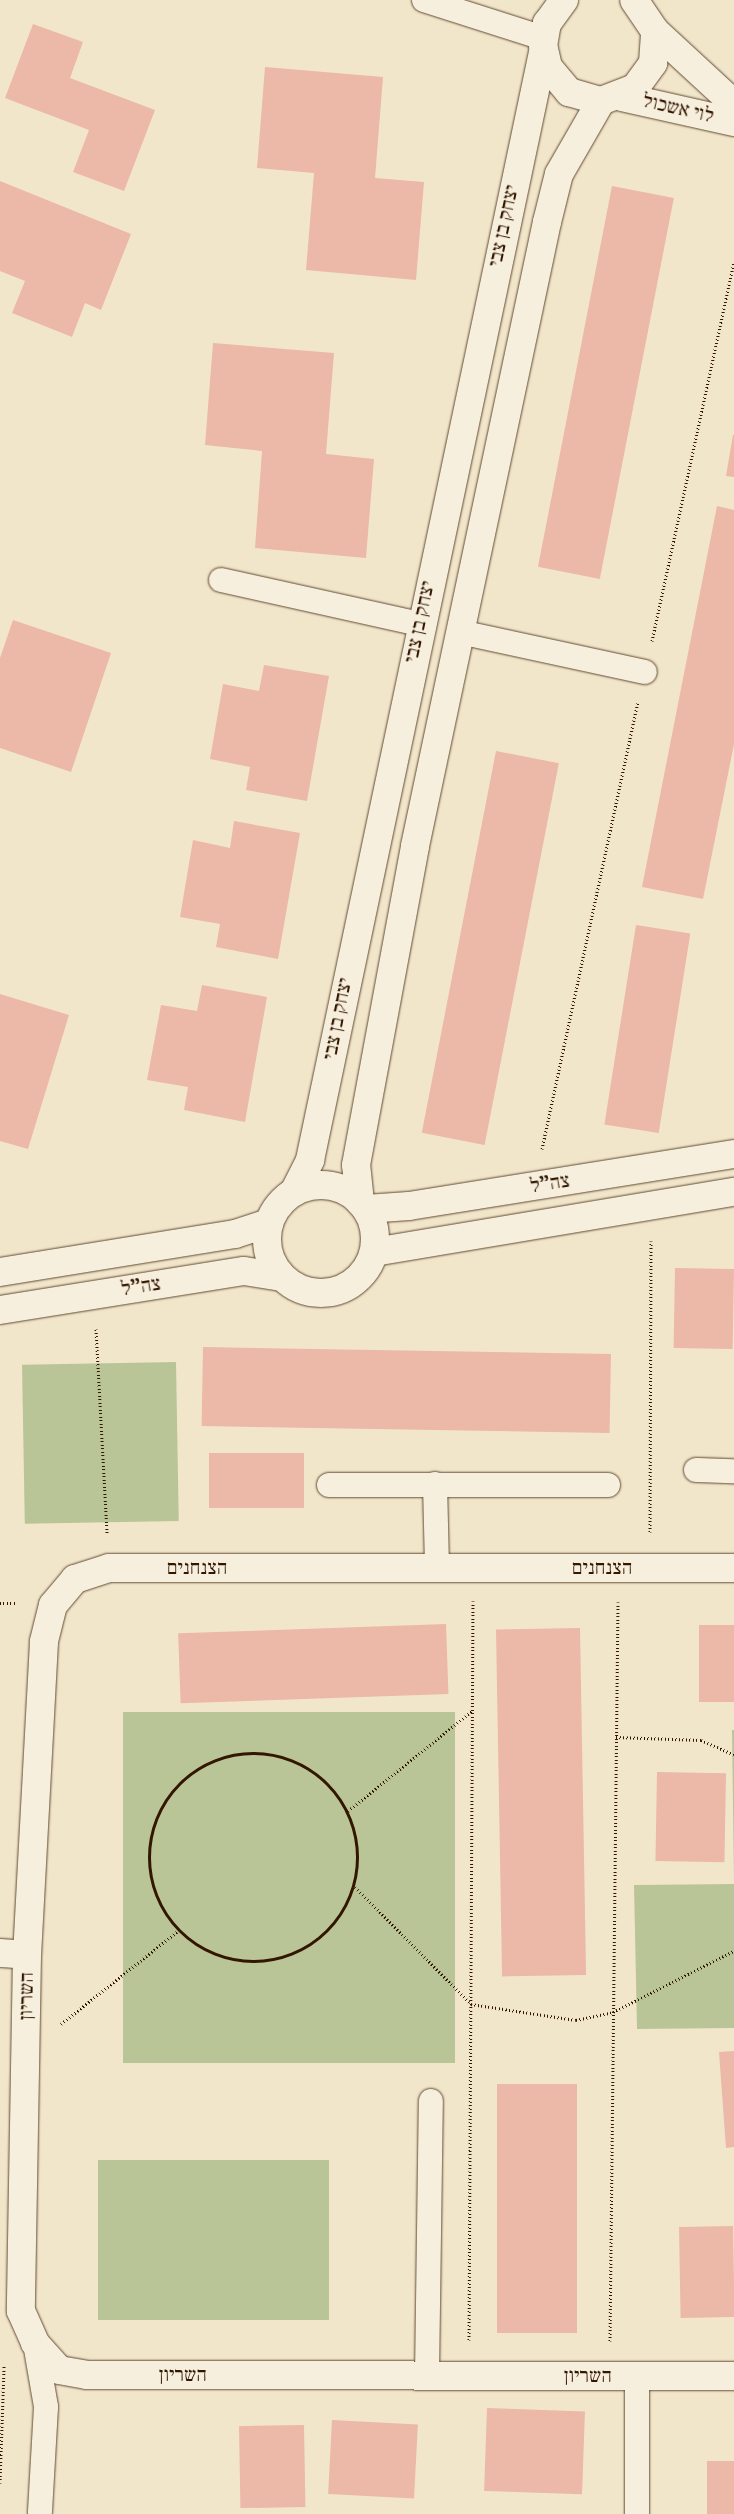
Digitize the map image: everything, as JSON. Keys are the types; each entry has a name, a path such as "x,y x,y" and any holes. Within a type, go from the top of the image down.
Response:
{"street":[{"name":"יצחק בן צבי","path":"294,1192 310,1160 420,624 518,161 535,105 543,45 550,16 564,0"},
{"name":"לוי אשכול","path":"635,0 655,31 734,104"},
{"path":"611,99 646,77 656,46 655,31"},
{"name":"לוי אשכול","path":"543,45 557,81 584,99 611,99 734,122"},
{"name":"יצחק בן צבי","path":"363,1205 356,1165 460,632 559,174 611,99"},
{"name":"צה\"ל","path":"363,1205 534,1186 734,1154"},
{"path":"328,1186 363,1205 375,1237 374,1252 357,1280 327,1294 310,1293 282,1277 268,1252 269,1223 283,1200 294,1192 328,1186"},
{"name":"צה\"ל","path":"374,1252 734,1192"},
{"name":"צה\"ל","path":"0,1272 236,1234 269,1223"},
{"name":"צה\"ל","path":"0,1310 244,1271 282,1277"},
{"name":"הצנחנים","path":"28,1955 44,1642 53,1604 75,1579 109,1568 734,1568"},
{"path":"0,1953 28,1955"},
{"name":"השריון","path":"28,1955 21,2311 35,2343 60,2370 87,2375 734,2376"}],"lane":[{"path":"424,0 543,45"},
{"path":"221,580 420,624"},
{"path":"460,632 645,672"},
{"path":"696,1470 734,1471"},
{"path":"435,1484 437,1568"},
{"path":"329,1485 608,1485"},
{"path":"427,2376 431,2101"},
{"path":"35,2343 46,2407 40,2512"},
{"path":"637,2376 637,2514"}],"path":[{"path":"534,1186 734,263"},
{"path":"650,1568 651,1206"},
{"path":"94,1295 109,1568"},
{"path":"469,2376 473,1568"},
{"path":"610,2376 618,1568"},
{"path":"348,1811 472,1711"},
{"path":"616,1737 701,1740 734,1755"},
{"path":"242,1752 296,1760 327,1781 348,1811 358,1851 354,1887 338,1920 312,1945 280,1959 244,1962 208,1952 178,1931 157,1901 148,1849 162,1806 177,1783 206,1761 242,1752"},
{"path":"354,1887 471,2004 576,2020 613,2012 734,1951"},
{"path":"26,2052 178,1931"},
{"path":"0,2483 2,2372 21,2311"}],"green space":[{"path":"176,1362 179,1521 25,1524 22,1365"},
{"path":"123,1712 455,1712 455,2063 123,2063"},
{"path":"732,1730 734,1730 734,1884"},
{"path":"734,1884 734,2028 637,2029 634,1885"},
{"path":"98,2160 329,2160 329,2320 98,2320"}],"building":[{"path":"33,24 83,42 70,78 155,110 124,191 73,172 89,130 5,98"},
{"path":"265,67 383,77 375,178 424,182 416,280 306,270 314,173 257,168"},
{"path":"0,181 131,234 101,310 85,303 72,337 12,313 25,281 0,271"},
{"path":"612,186 674,198 600,579 538,567"},
{"path":"213,343 334,353 326,454 374,459 366,558 255,548 262,451 205,445"},
{"path":"734,435 734,477 726,476"},
{"path":"717,506 734,510 734,744 703,899 642,887"},
{"path":"13,620 111,653 71,772 0,748 0,658"},
{"path":"264,665 329,676 307,801 246,790 250,767 210,759 223,684 259,691"},
{"path":"496,751 559,763 485,1145 422,1133"},
{"path":"234,821 300,833 278,959 216,947 220,924 180,917 193,840 230,848"},
{"path":"636,925 690,934 659,1133 604,1125"},
{"path":"202,985 267,997 245,1122 184,1110 188,1087 147,1080 161,1005 197,1011"},
{"path":"0,994 69,1015 28,1149 0,1141"},
{"path":"675,1268 734,1269 733,1349 674,1348"},
{"path":"203,1347 611,1354 610,1433 202,1426"},
{"path":"209,1453 304,1453 304,1508 209,1508"},
{"path":"446,1624 448,1694 181,1703 178,1633"},
{"path":"699,1625 734,1625 734,1702 699,1702"},
{"path":"580,1628 586,1975 502,1976 496,1629"},
{"path":"657,1772 726,1773 724,1862 655,1861"},
{"path":"734,2051 734,2147 726,2148 719,2052"},
{"path":"497,2084 577,2084 577,2333 497,2333"},
{"path":"733,2226 734,2317 681,2318 679,2227"},
{"path":"487,2408 585,2411 582,2494 484,2491"},
{"path":"332,2420 418,2425 414,2498 328,2494"},
{"path":"304,2425 305,2507 240,2508 239,2426"},
{"path":"707,2461 734,2461 734,2514 707,2514"}]}
